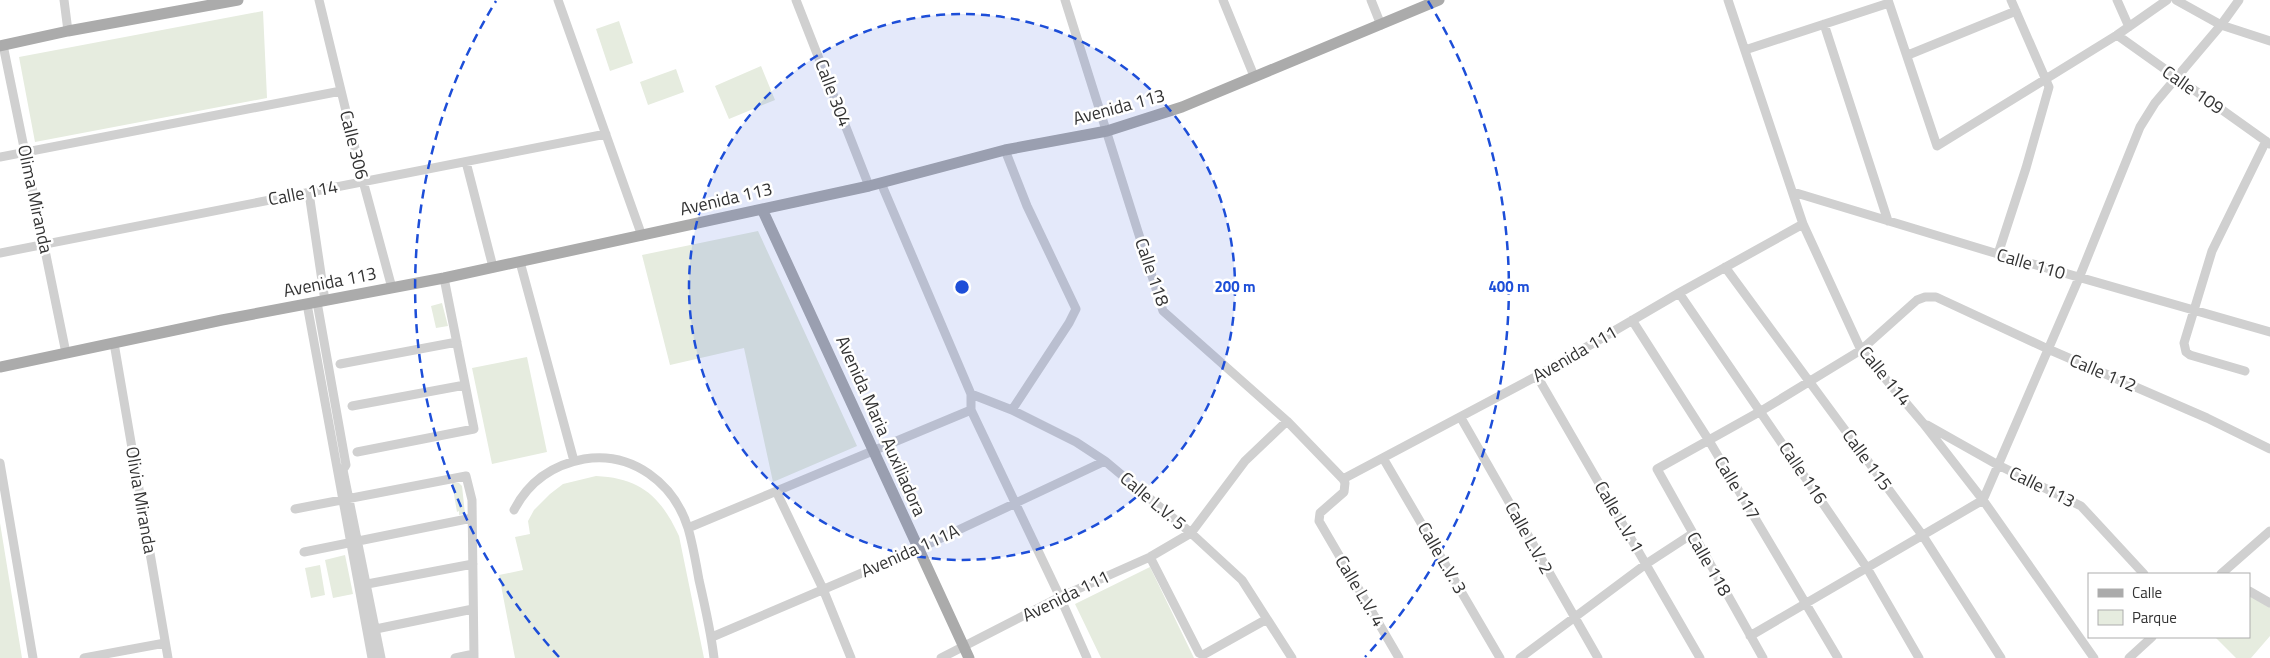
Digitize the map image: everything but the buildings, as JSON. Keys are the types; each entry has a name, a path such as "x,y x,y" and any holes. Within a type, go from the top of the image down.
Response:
{"main road":[{"path":"2,46 68,31 238,0"},
{"name":"Avenida 113","path":"0,366 222,320 492,268 870,186 1005,150 1107,131 1182,107 1439,0"},
{"name":"Avenida Maria Auxiliadora","path":"762,208 966,653"}],"street":[{"path":"64,0 68,31"},
{"name":"Calle 306","path":"319,0 363,181 392,288"},
{"path":"558,0 642,236"},
{"name":"Calle 304","path":"796,0 870,186"},
{"name":"Calle 118","path":"1065,0 1163,311 1287,421 1343,479"},
{"path":"1223,0 1254,76"},
{"path":"1371,0 1381,25"},
{"name":"Calle 114","path":"1728,0 1803,224 1861,350 1923,423 1982,500 2094,658"},
{"path":"1998,254 2026,168 2049,87 2011,0"},
{"path":"2117,0 2129,27"},
{"path":"1746,50 1889,2 1937,146 2117,35 2167,0"},
{"path":"2176,0 2221,25 2270,41"},
{"path":"1750,636 1982,500 2079,278 2140,128 2155,102 2221,25 2239,0"},
{"path":"1908,55 2016,11"},
{"path":"1824,24 1888,221"},
{"name":"Calle 109","path":"2117,35 2268,143"},
{"name":"Olima Miranda","path":"2,46 45,244 66,353"},
{"path":"0,157 341,91"},
{"name":"Calle 114","path":"0,253 606,134"},
{"path":"2245,370 2186,352 2184,343 2193,310 2220,232 2268,143"},
{"path":"1005,150 1027,206 1076,309 1012,410"},
{"path":"466,162 492,268"},
{"path":"882,183 971,394 971,410 1087,658"},
{"path":"309,192 316,303 324,368 333,420 346,465 343,470 346,499 362,585 371,630 381,658"},
{"name":"Calle 110","path":"1793,192 2079,278 2270,332"},
{"name":"Avenida 111","path":"1343,479 1461,418 1803,224"},
{"path":"520,262 574,461"},
{"name":"Calle 115","path":"1725,267 1923,536 2001,658"},
{"path":"357,452 474,429 444,278"},
{"name":"Calle 116","path":"1679,293 1867,568 1919,658"},
{"name":"Calle 112","path":"1861,350 1917,300 1925,297 1936,297 2048,350 2207,418 2270,449"},
{"name":"Calle 117","path":"1632,320 1708,439 1838,658"},
{"path":"340,364 457,342"},
{"name":"Olivia Miranda","path":"114,343 168,658"},
{"path":"1708,439 1811,382 1861,350"},
{"name":"Calle L.V. 1","path":"1536,376 1700,658"},
{"path":"352,406 465,385"},
{"name":"Calle L.V. 5","path":"971,394 1012,410 1076,442 1105,461 1191,533 1242,580 1292,658"},
{"path":"688,528 971,410"},
{"name":"Calle L.V. 2","path":"1461,418 1598,658"},
{"path":"1191,533 1245,461 1287,421"},
{"name":"Calle 113","path":"1923,423 1998,465 2081,506 2143,573"},
{"name":"Calle 118","path":"1708,439 1657,469 1763,658"},
{"path":"514,510 524,493 538,478 554,467 574,461 606,458 622,461 645,470 665,486 674,498 688,528 712,637 714,658"},
{"name":"Calle L.V. 3","path":"1383,458 1500,658"},
{"name":"Avenida 111A","path":"712,637 918,549 1105,461"},
{"path":"0,463 34,658"},
{"path":"295,509 466,476 472,500 474,656 455,658"},
{"name":"Calle L.V. 4","path":"1343,479 1345,483 1344,492 1320,514 1320,524 1399,658"},
{"path":"777,492 822,589 851,658"},
{"path":"304,552 472,518"},
{"path":"2222,573 2270,531"},
{"name":"Avenida 111","path":"941,658 966,653 1060,597 1150,557 1191,533"},
{"path":"1520,658 1646,564 1692,534"},
{"path":"1150,557 1199,654 1203,655 1267,619"},
{"path":"362,585 472,564"},
{"path":"2250,592 2270,602"},
{"path":"371,630 473,609"},
{"path":"371,630 372,658"},
{"path":"2129,658 2151,638"},
{"path":"84,658 165,643"}],"green space":[{"path":"263,11 267,98 35,142 19,57"},
{"path":"619,21 633,63 610,71 596,29"},
{"path":"761,66 775,100 729,119 715,86"},
{"path":"676,69 684,92 648,105 640,82"},
{"path":"758,231 857,446 773,482 744,348 670,365 642,255"},
{"path":"442,303 448,326 436,328 431,306"},
{"path":"527,357 547,452 492,464 472,368"},
{"path":"596,476 625,481 637,486 648,492 665,510 679,536 704,658 515,658 499,575 523,570 515,537 530,534 528,521 534,510 563,484"},
{"path":"452,483 459,483 462,486 465,514 459,515 459,511 457,512"},
{"path":"0,523 22,658 0,658"},
{"path":"345,555 353,594 333,598 325,560"},
{"path":"320,565 325,595 311,598 305,568"},
{"path":"1150,567 1194,658 1101,658 1075,604"},
{"path":"2250,593 2270,604 2270,636 2251,658 2236,658 2216,638 2250,638"}]}
